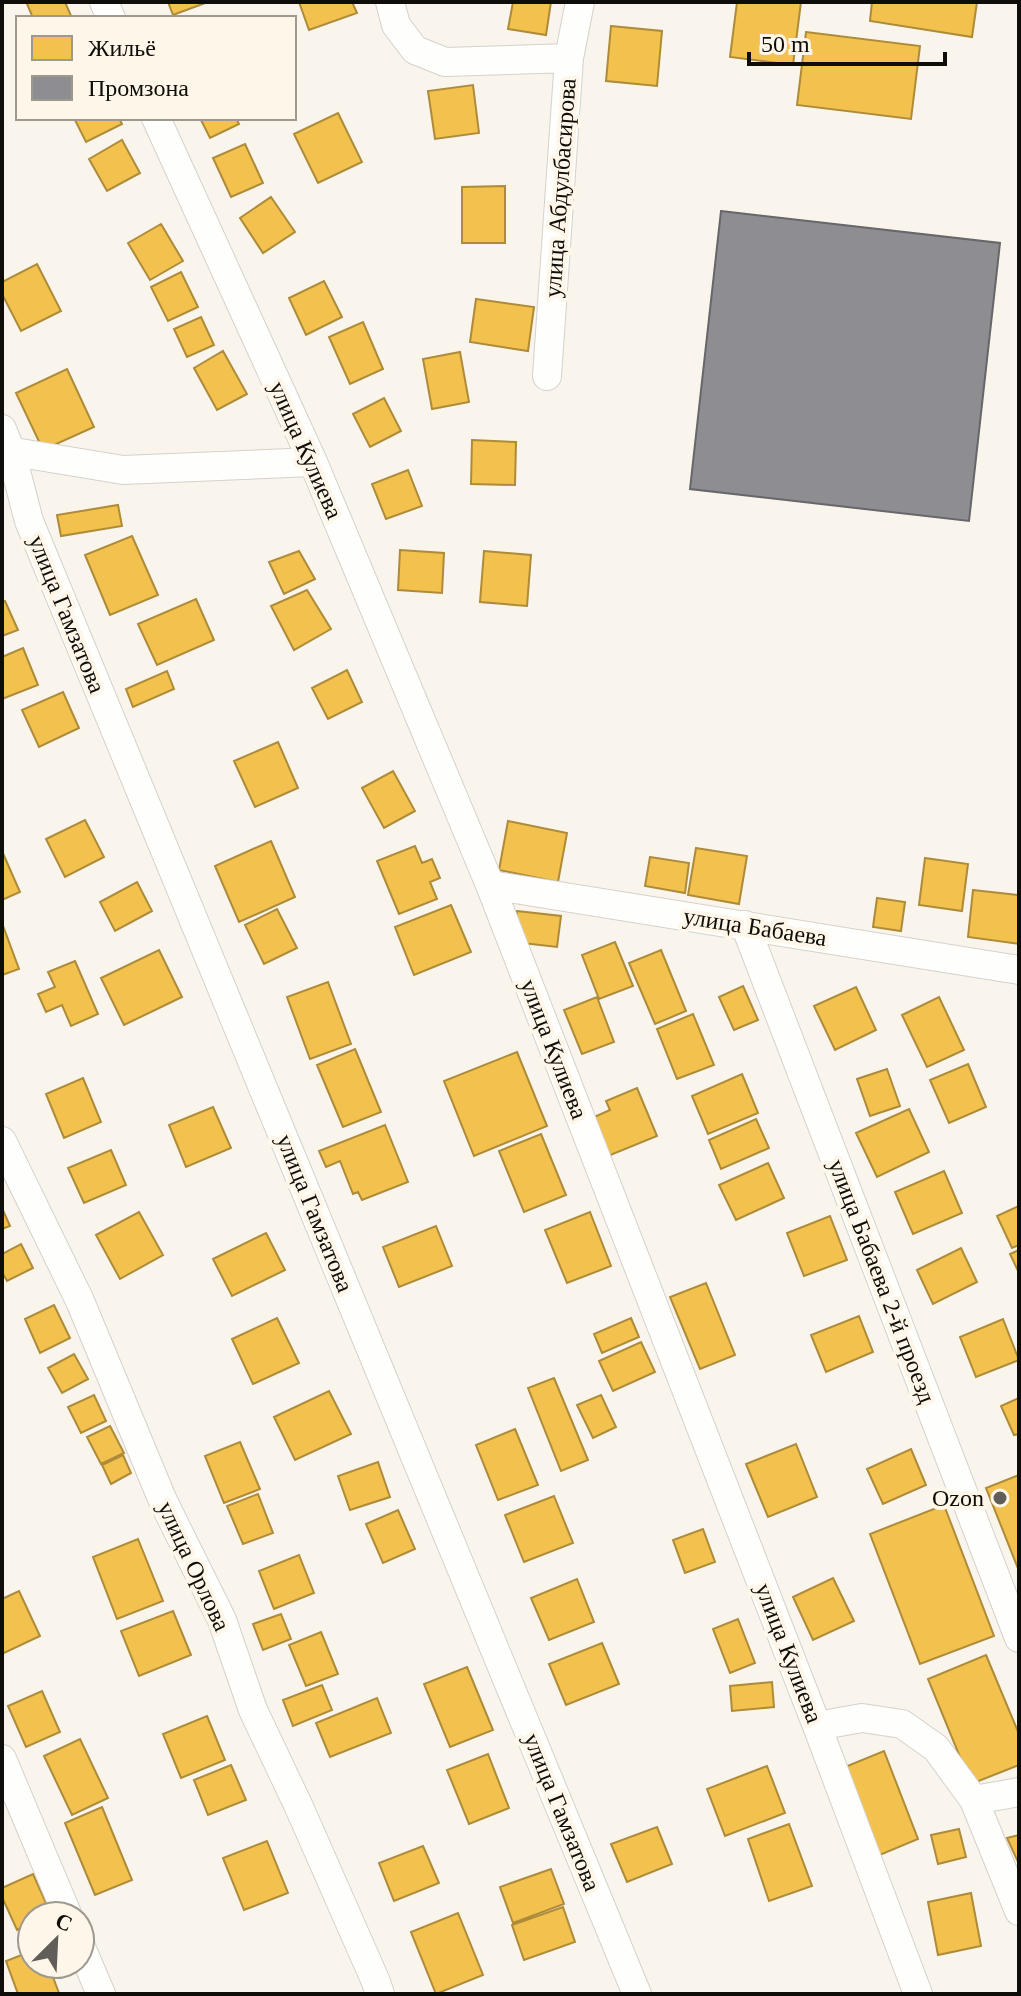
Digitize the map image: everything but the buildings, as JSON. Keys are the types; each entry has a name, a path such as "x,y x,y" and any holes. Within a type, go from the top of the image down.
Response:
{"street":[{"name":"улица Абдулбасирова","path":"547,376 569,58 580,2"},
{"path":"393,13 415,50 445,62 569,58"},
{"name":"улица Кулиева","path":"157,120 313,462 490,885 918,1994"},
{"path":"5,444 123,470 313,462"},
{"name":"улица Гамзатова","path":"5,444 29,521 637,1994"},
{"name":"улица Бабаева","path":"490,885 745,925 1016,976"},
{"name":"улица Бабаева 2-й проезд","path":"745,925 1019,1638"},
{"name":"улица Орлова","path":"2,1141 80,1301 163,1501 222,1620 253,1710 380,1994"},
{"path":"817,1726 862,1718 902,1724 936,1748 974,1800 1019,1911"},
{"path":"2,1759 61,1900"},
{"path":"974,1800 1019,1792"}],"place":[{"name":"Ozon","path":"1000,1498"}]}
